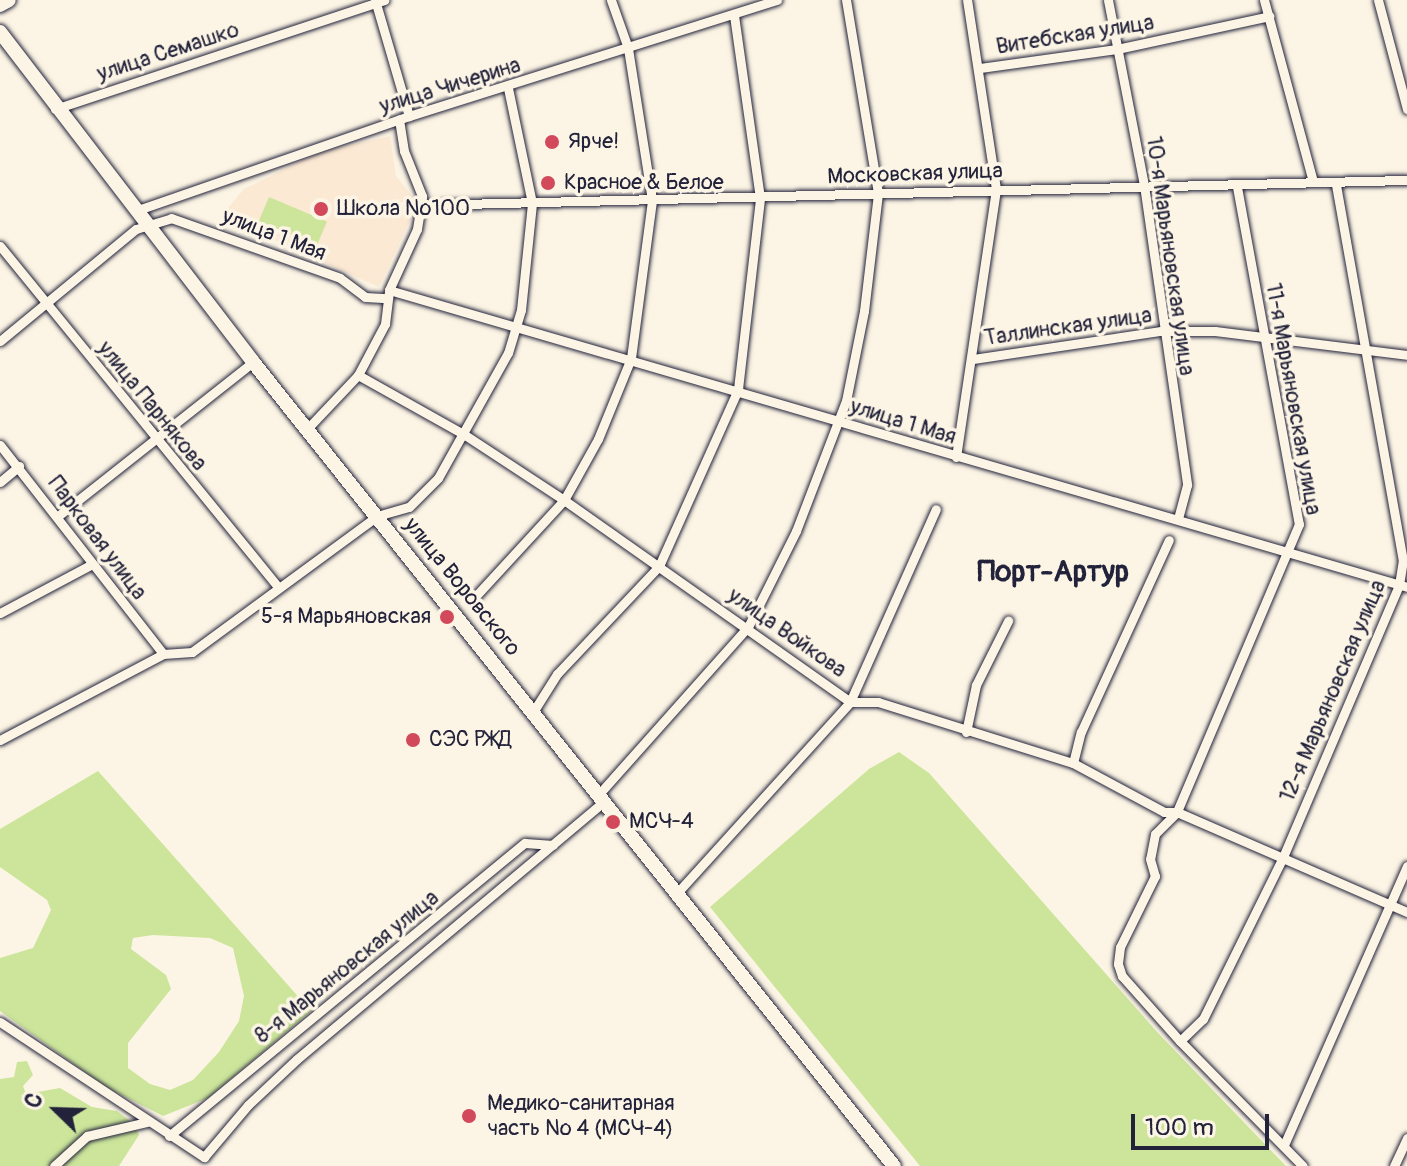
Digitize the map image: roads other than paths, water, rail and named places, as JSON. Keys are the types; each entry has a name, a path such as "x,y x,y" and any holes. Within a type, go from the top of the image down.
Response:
{"main road":[{"path":"0,5 9,0"},
{"name":"улица Воровского","path":"0,32 55,109 253,362 894,1166"}],"street":[{"path":"473,599 564,500 598,439 631,358 652,200 628,48 611,0"},
{"name":"улица Чичерина","path":"139,217 404,118 508,88 777,0"},
{"name":"8-я Марьяновская улица","path":"553,845 525,843 169,1136 204,1157 248,1105 297,1059 553,845 601,798 748,627 770,589 840,421 864,311 878,193 846,0"},
{"path":"956,457 996,189 980,68 967,0"},
{"name":"10-я Марьяновская улица","path":"1108,0 1144,185 1161,331 1187,485 1178,518"},
{"path":"1264,0 1313,181"},
{"path":"1378,0 1407,109"},
{"path":"307,429 358,375 385,324 388,294 423,205 378,1"},
{"name":"улица Семашко","path":"55,109 378,1"},
{"path":"533,712 557,674 659,566 738,389 760,198 734,15"},
{"name":"Витебская улица","path":"980,68 1117,49 1269,16"},
{"path":"0,740 163,654 192,652 377,516 409,507 438,478 465,435 517,329 532,203 508,88"},
{"name":"Московская улица","path":"423,205 1144,185 1237,187 1313,181 1407,180"},
{"name":"12-я Марьяновская улица","path":"1180,1041 1203,1019 1283,857 1403,586 1403,561 1336,183"},
{"name":"11-я Марьяновская улица","path":"1159,827 1177,812 1299,524 1237,187"},
{"path":"0,341 139,217"},
{"name":"улица 1 Мая","path":"139,217 183,219 340,278 365,297 388,294 631,358 956,457 1178,518 1403,586"},
{"name":"улица Парнякова","path":"0,246 278,587"},
{"name":"Таллинская улица","path":"973,359 1161,331 1263,336 1407,355"},
{"path":"58,516 253,362"},
{"name":"улица Войкова","path":"358,375 465,435 564,500 748,627 850,702 878,702 1073,763 1157,808 1177,812 1407,912"},
{"name":"Парковая улица","path":"0,445 163,654"},
{"path":"0,482 19,466"},
{"path":"677,893 850,702 936,509"},
{"path":"1073,763 1081,732 1169,540"},
{"path":"0,613 92,564"},
{"path":"966,732 976,685 1008,621"},
{"path":"1157,808 1159,827 1150,846 1155,876 1120,947 1122,976 1180,1041 1303,1166"},
{"path":"1284,1145 1407,866"},
{"path":"0,1022 169,1136"},
{"path":"54,1166 87,1136 147,1122"},
{"path":"1394,1166 1407,1138"}],"place":[{"name":"Ярче!","path":"552,142"},
{"name":"Красное & Белое","path":"548,183"},
{"name":"Школа №100","path":"321,209"},
{"name":"5-я Марьяновская","path":"447,617"},
{"name":"СЭС РЖД","path":"413,740"},
{"name":"МСЧ-4","path":"613,822"},
{"name":"Медико-санитарная часть № 4 (МСЧ-4)","path":"469,1116"}],"district":[{"name":"Порт-Артур","path":"1053,572"}]}
